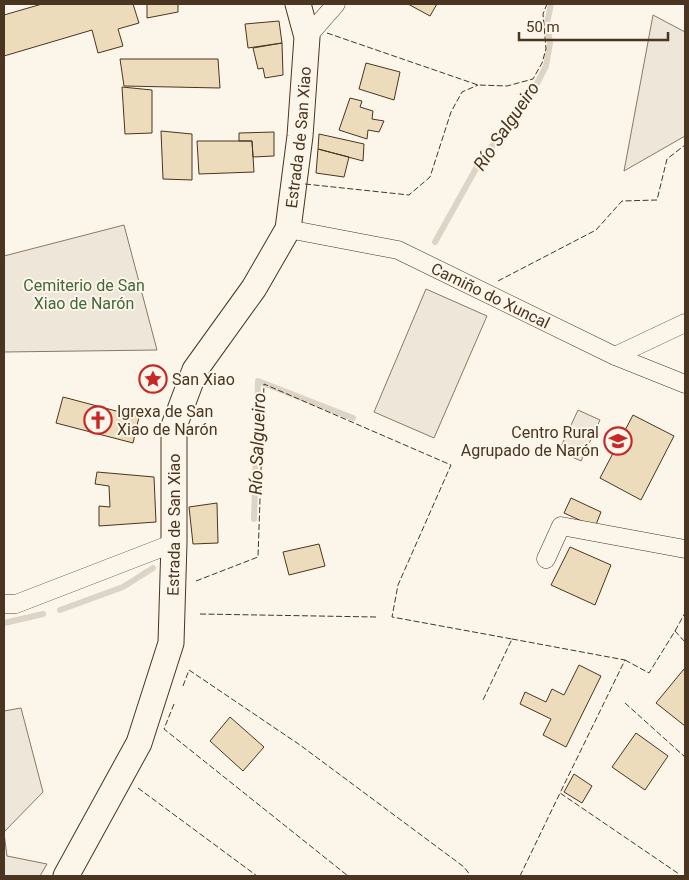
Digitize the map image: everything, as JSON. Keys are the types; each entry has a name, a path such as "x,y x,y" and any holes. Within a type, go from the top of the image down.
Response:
{"street":[{"name":"Estrada de San Xiao","path":"66,876 139,743 171,643 174,543 174,426 196,370 254,288 288,228 300,136 307,36 298,4"},
{"path":"307,36 336,4"},
{"name":"Camiño do Xuncal","path":"288,228 398,250 614,356 685,384"},
{"path":"614,356 685,323"},
{"path":"546,559 561,526 685,549"},
{"path":"4,604 16,604 174,543"}],"green space":[{"path":"653,15 685,32 685,136 624,171"},
{"name":"Cemiterio de San Xiao de Narón","path":"124,225 157,350 4,352 4,256"},
{"path":"426,289 487,316 434,438 374,412"},
{"path":"578,410 600,420 581,461 559,451"},
{"path":"21,708 43,792 4,832 4,711"},
{"path":"4,833 7,856 47,864 40,876 4,876"}],"building":[{"path":"42,4 133,4 139,23 118,29 123,46 98,53 92,30 4,56 4,15"},
{"path":"147,4 178,4 178,12 147,18"},
{"path":"408,4 437,4 430,16"},
{"path":"279,21 282,43 248,48 245,24"},
{"path":"282,43 283,75 265,78 263,68 258,69 253,48"},
{"path":"120,59 218,59 220,88 124,86"},
{"path":"366,63 400,72 394,100 359,89"},
{"path":"122,87 152,90 152,133 125,134"},
{"path":"350,98 362,101 360,107 373,111 372,119 384,121 379,132 368,130 367,139 339,130"},
{"path":"161,131 192,134 192,180 163,179"},
{"path":"274,132 274,156 253,157 252,141 239,141 239,133"},
{"path":"319,134 364,144 363,161 318,149"},
{"path":"197,141 252,141 254,172 199,174"},
{"path":"318,149 349,157 344,177 316,173"},
{"name":"Igrexa de San Xiao de Narón","path":"63,397 139,417 133,443 56,423"},
{"path":"633,415 674,436 641,500 600,478"},
{"path":"97,472 154,477 156,522 99,526 99,506 110,507 109,486 95,484"},
{"path":"571,498 601,512 595,527 564,513"},
{"path":"217,503 218,543 193,544 189,507"},
{"path":"319,544 325,566 289,575 283,552"},
{"path":"570,547 611,565 595,605 551,585"},
{"path":"579,665 601,676 566,747 543,735 551,719 520,704 525,692 546,702 552,689 564,695"},
{"path":"685,670 685,726 656,703"},
{"path":"230,717 264,747 243,771 210,741"},
{"path":"636,733 668,756 645,790 612,767"},
{"path":"574,774 592,786 582,803 564,792"}],"waterway":[{"name":"Río Salgueiro","path":"435,242 478,165 532,93 546,66 550,43 547,23 551,4"},
{"name":"Río Salgueiro","path":"254,519 258,381 353,418"},
{"name":"Río Salgueiro","path":"60,610 123,587 153,568"},
{"name":"Río Salgueiro","path":"4,623 43,614"}],"fence":[{"path":"327,33 478,85 507,86 533,79 542,63 546,49 543,14 547,4"},
{"path":"305,184 409,195 430,177 451,112 462,92 478,85"},
{"path":"498,281 596,230 622,201 657,200 667,159 685,145"},
{"path":"196,581 258,557 264,384 451,465 398,585 392,617 512,639 483,700"},
{"path":"675,631 685,613"},
{"path":"200,614 376,617"},
{"path":"625,660 649,673 675,631 685,642"},
{"path":"512,639 625,660 560,793 679,874"},
{"path":"183,686 189,670 300,745 464,867 471,876"},
{"path":"625,703 685,757"},
{"path":"174,704 164,729 348,876"},
{"path":"138,788 257,876"},
{"path":"520,876 560,793"}],"place":[{"name":"San Xiao","path":"153,379"},
{"name":"Igrexa de San Xiao de Narón","path":"98,420"},
{"name":"Centro Rural Agrupado de Narón","path":"618,441"}]}
